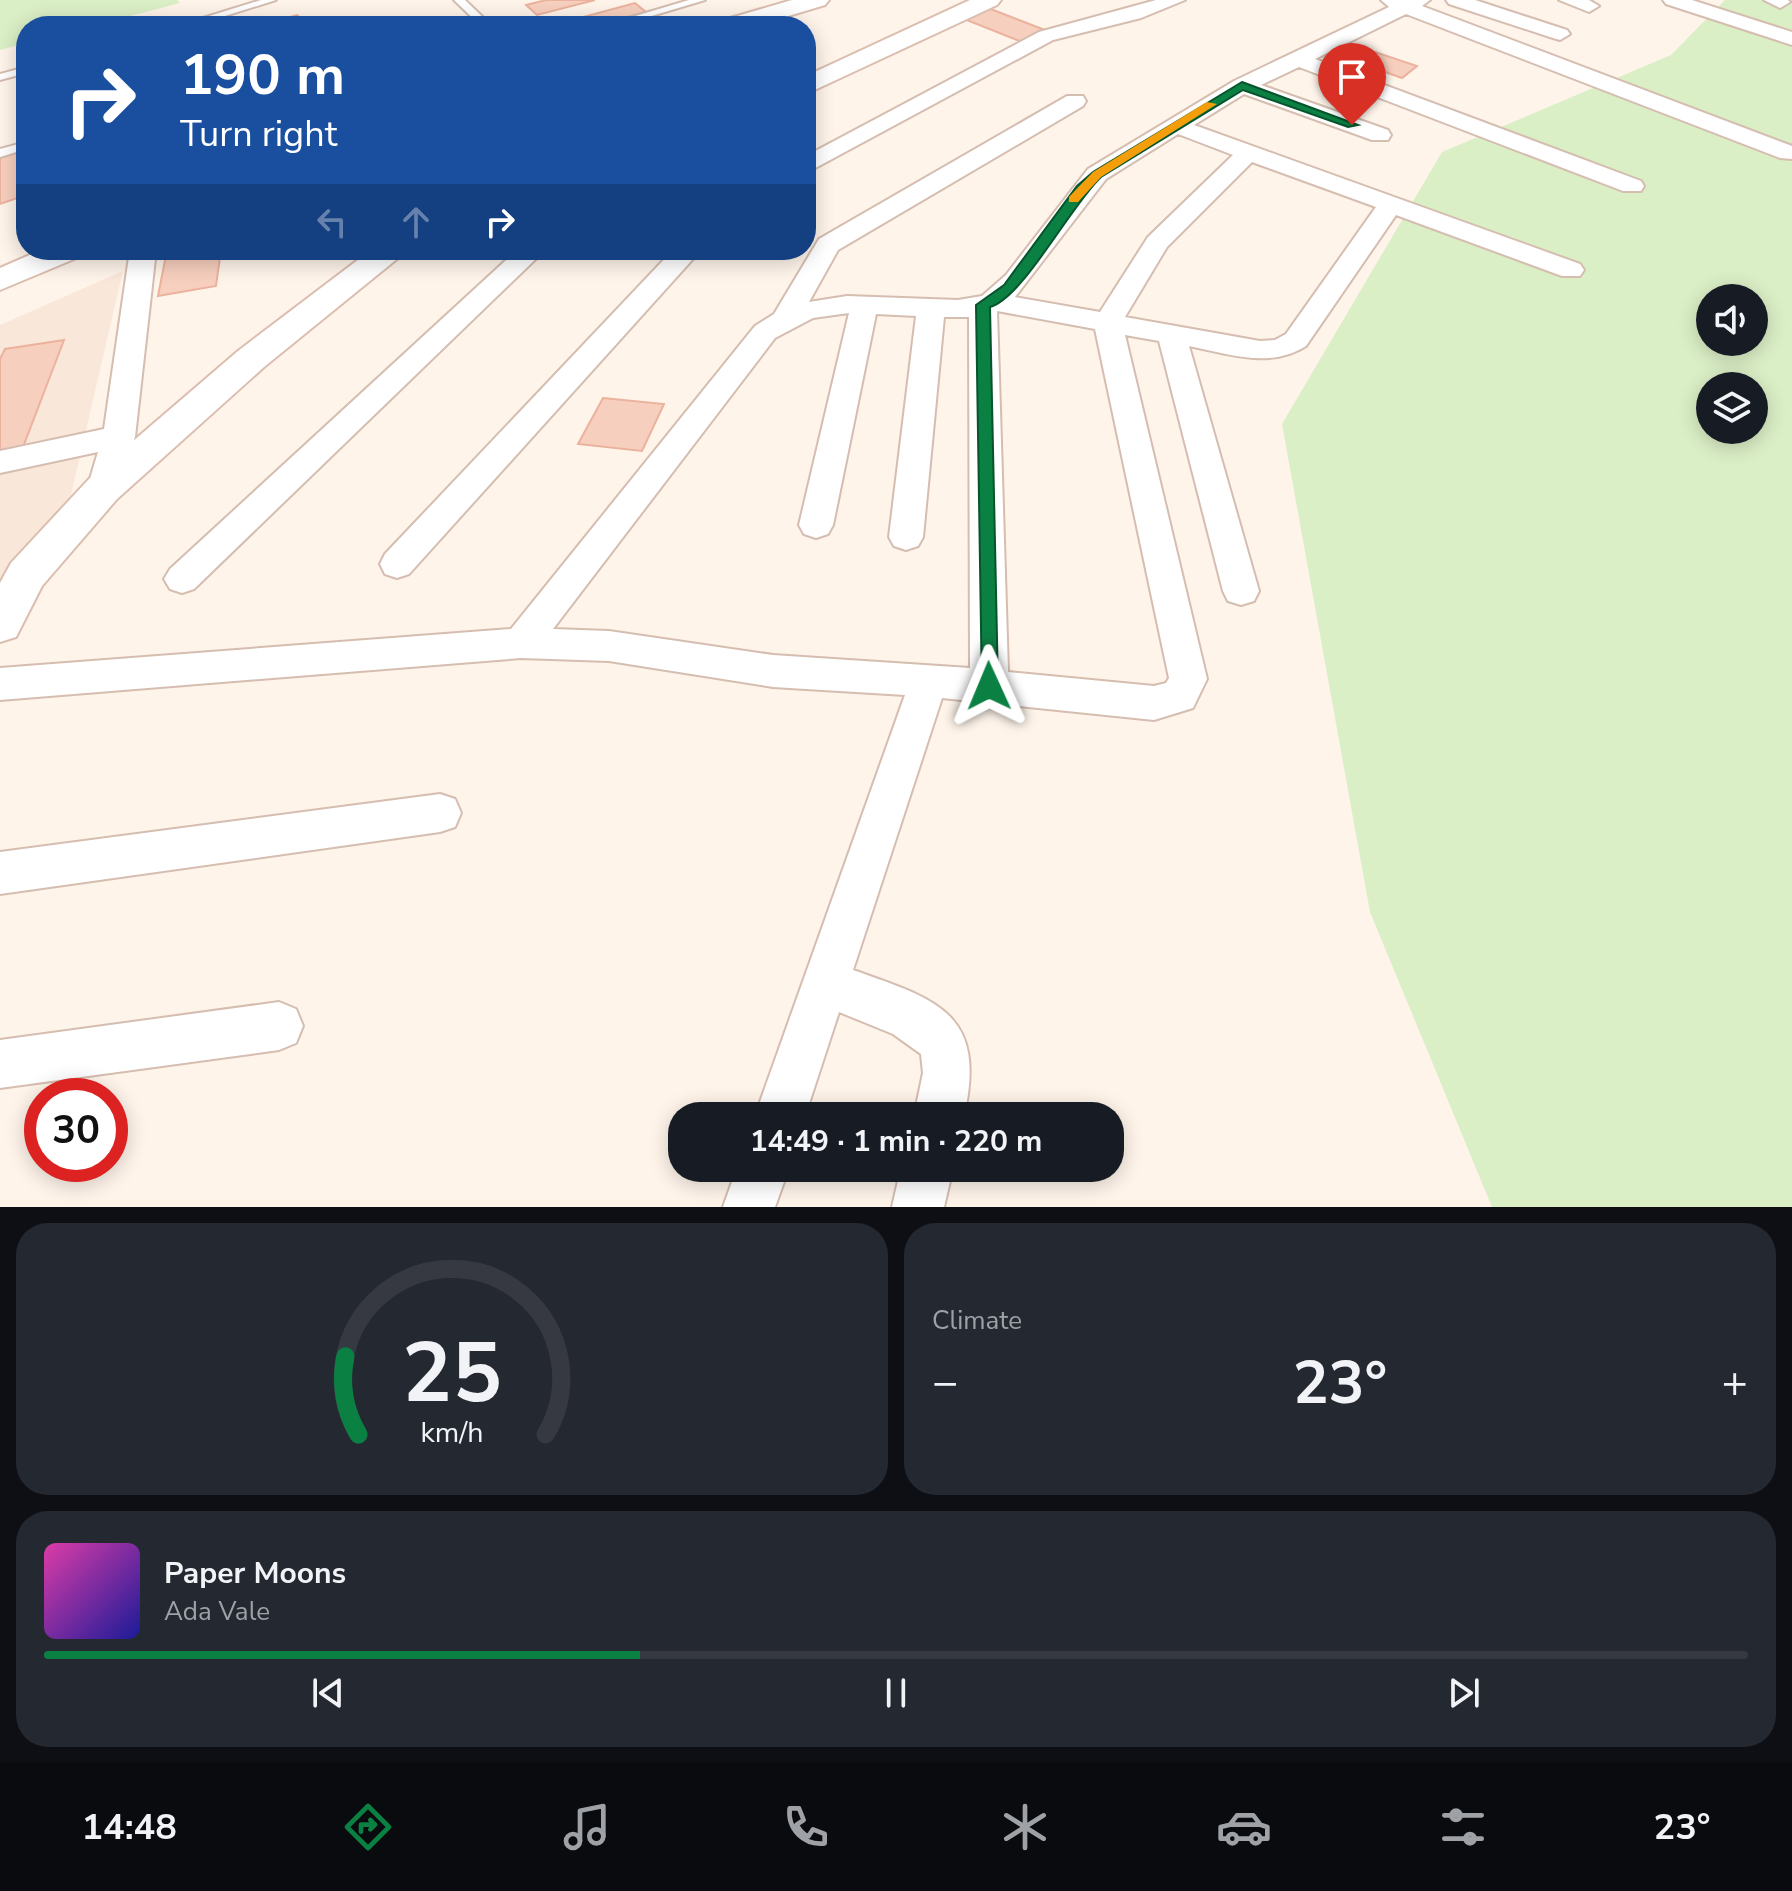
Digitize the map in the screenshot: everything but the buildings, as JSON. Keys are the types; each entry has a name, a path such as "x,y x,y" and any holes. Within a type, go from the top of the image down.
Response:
{"street":[{"path":"763,16 817,0"},
{"path":"816,81 989,0"},
{"path":"816,161 1046,36 1134,14 1175,0"},
{"path":"1456,0 1560,34"},
{"path":"1569,0 1589,6"},
{"path":"1673,0 1792,39"},
{"path":"521,643 765,332 787,316 817,305 965,309 988,303 1009,288 1089,181 1242,86 1300,60 1404,3 1788,153"},
{"path":"1300,60 1632,186"},
{"path":"1242,86 1380,135"},
{"path":"787,316 828,245 1075,101"},
{"path":"1179,127 1571,270"},
{"path":"0,684 521,643 609,646 773,671 929,680 1154,703 1179,696 1188,679 1108,322 1157,243 1248,153"},
{"path":"988,303 1260,350 1281,349 1296,340 1391,204"},
{"path":"0,280 45,260"},
{"path":"103,489 119,437 142,260"},
{"path":"0,624 13,577 103,489 263,350 344,283 377,260"},
{"path":"182,579 521,260"},
{"path":"397,564 679,260"},
{"path":"988,303 989,686"},
{"path":"816,525 864,307"},
{"path":"906,537 931,308"},
{"path":"1171,333 1241,591"},
{"path":"0,462 119,437"},
{"path":"785,1102 929,680"},
{"path":"0,873 440,813"},
{"path":"825,984 923,1022 945,1045 948,1073 942,1102"},
{"path":"0,1064 279,1026"},
{"path":"749,1207 758,1182"},
{"path":"918,1207 924,1182"}],"lane":[{"path":"212,0 226,13"},
{"path":"216,16 271,0"},
{"path":"460,0 477,16"},
{"path":"643,16 700,0"}],"shaded area":[{"path":"123,271 71,495 0,586 0,325"}],"green space":[{"path":"0,0 177,0 180,3 130,16 16,16 16,46 0,50"},
{"path":"1725,0 1792,0 1792,1207 1492,1207 1370,912 1282,424 1442,152 1671,55"}],"slow traffic":[{"path":"1074,199 1097,174 1179,127 1211,104"}],"route":[{"path":"989,686 983,305 994,302 1009,288 1081,189 1097,174 1242,86 1352,125"}]}
